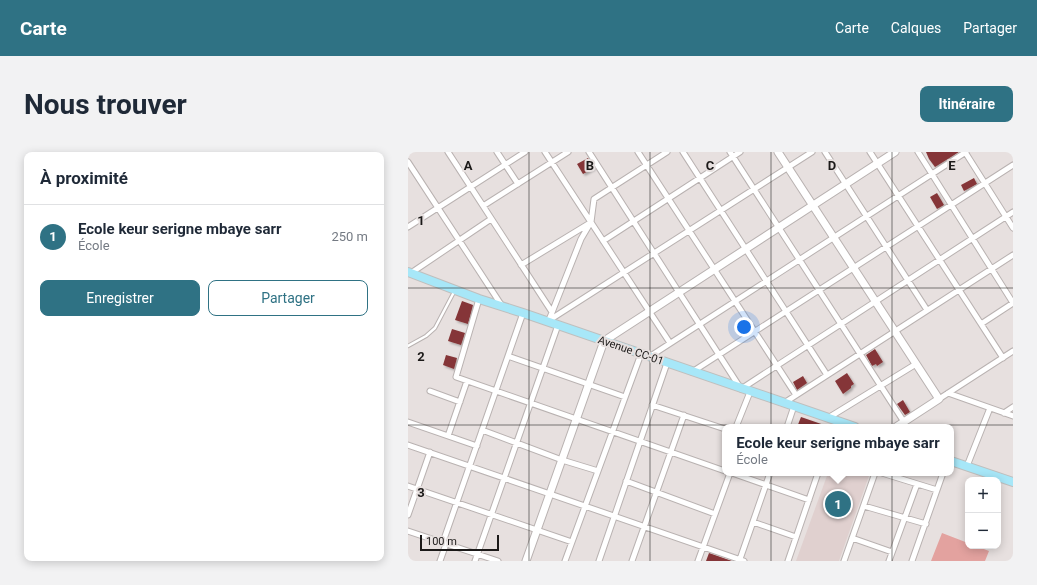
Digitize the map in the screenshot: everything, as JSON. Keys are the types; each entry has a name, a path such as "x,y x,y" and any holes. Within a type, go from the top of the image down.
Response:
{"main road":[{"name":"Avenue CC-01","path":"409,272 479,299 548,321 741,389 794,406 833,422"},
{"path":"954,461 1013,482"}],"street":[{"path":"497,152 518,184"},
{"path":"408,228 524,152"},
{"path":"545,152 670,343"},
{"path":"483,206 568,152"},
{"path":"638,152 796,395"},
{"path":"548,321 581,239 591,222 594,199 667,152"},
{"path":"684,152 827,375"},
{"path":"603,241 700,178 732,154 740,152"},
{"path":"778,152 939,399"},
{"path":"548,321 812,152"},
{"path":"825,152 927,310"},
{"path":"870,152 1003,358"},
{"path":"526,561 604,341 895,152"},
{"path":"918,152 1013,303 982,324"},
{"path":"565,561 625,397 645,355 670,343 966,152 1013,228"},
{"path":"450,153 552,312"},
{"path":"592,153 612,187 741,389 1013,212"},
{"path":"732,154 904,422"},
{"path":"408,162 502,306"},
{"path":"692,372 1013,165"},
{"path":"409,272 491,219"},
{"path":"521,265 591,222"},
{"path":"784,403 1013,254"},
{"path":"479,299 456,377 722,470"},
{"path":"440,561 444,543 469,466 523,313"},
{"path":"475,561 558,325"},
{"path":"901,424 1013,351"},
{"path":"508,356 625,397"},
{"path":"599,561 667,363"},
{"path":"833,422 881,386 916,364"},
{"path":"448,436 467,381"},
{"path":"430,391 460,402"},
{"path":"737,424 750,392"},
{"path":"948,393 1013,416"},
{"path":"652,405 722,428"},
{"path":"788,424 794,406"},
{"path":"1004,413 1013,407"},
{"path":"967,466 990,408"},
{"path":"632,561 684,415"},
{"path":"408,422 476,446"},
{"path":"482,430 562,460 598,471"},
{"path":"408,445 742,560 769,476"},
{"path":"408,515 430,452"},
{"path":"698,561 730,476"},
{"path":"740,476 809,500"},
{"path":"788,561 817,476"},
{"path":"844,561 874,476"},
{"path":"891,476 937,490"},
{"path":"912,561 942,476"},
{"path":"626,482 715,514"},
{"path":"889,561 916,484"},
{"path":"408,486 572,542"},
{"path":"864,506 926,524"},
{"path":"753,522 796,537"},
{"path":"408,531 498,561"},
{"path":"852,538 892,552"}],"lane":[{"path":"408,346 426,336 435,328 455,289"}],"shaded area":[{"path":"827,476 869,476 839,561 796,561"},
{"path":"942,533 965,542 965,549 984,549 989,551 985,561 931,561"}],"building":[{"path":"926,152 959,152 935,167"},
{"path":"588,158 594,168 583,174 577,164"},
{"path":"974,178 977,184 964,191 961,185"},
{"path":"937,193 944,205 937,209 930,197"},
{"path":"462,301 473,305 468,324 455,320"},
{"path":"452,329 465,333 461,345 448,341"},
{"path":"875,349 883,362 877,366 876,364 872,366 866,355"},
{"path":"446,355 457,358 454,369 443,365"},
{"path":"847,373 854,384 843,394 835,381"},
{"path":"803,376 807,383 797,390 793,382"},
{"path":"903,400 910,412 905,415 897,404"},
{"path":"801,417 821,424 798,424"},
{"path":"709,553 732,561 706,561"}],"place":[{"name":"Ecole keur serigne mbaye sarr","path":"838,504"}]}
